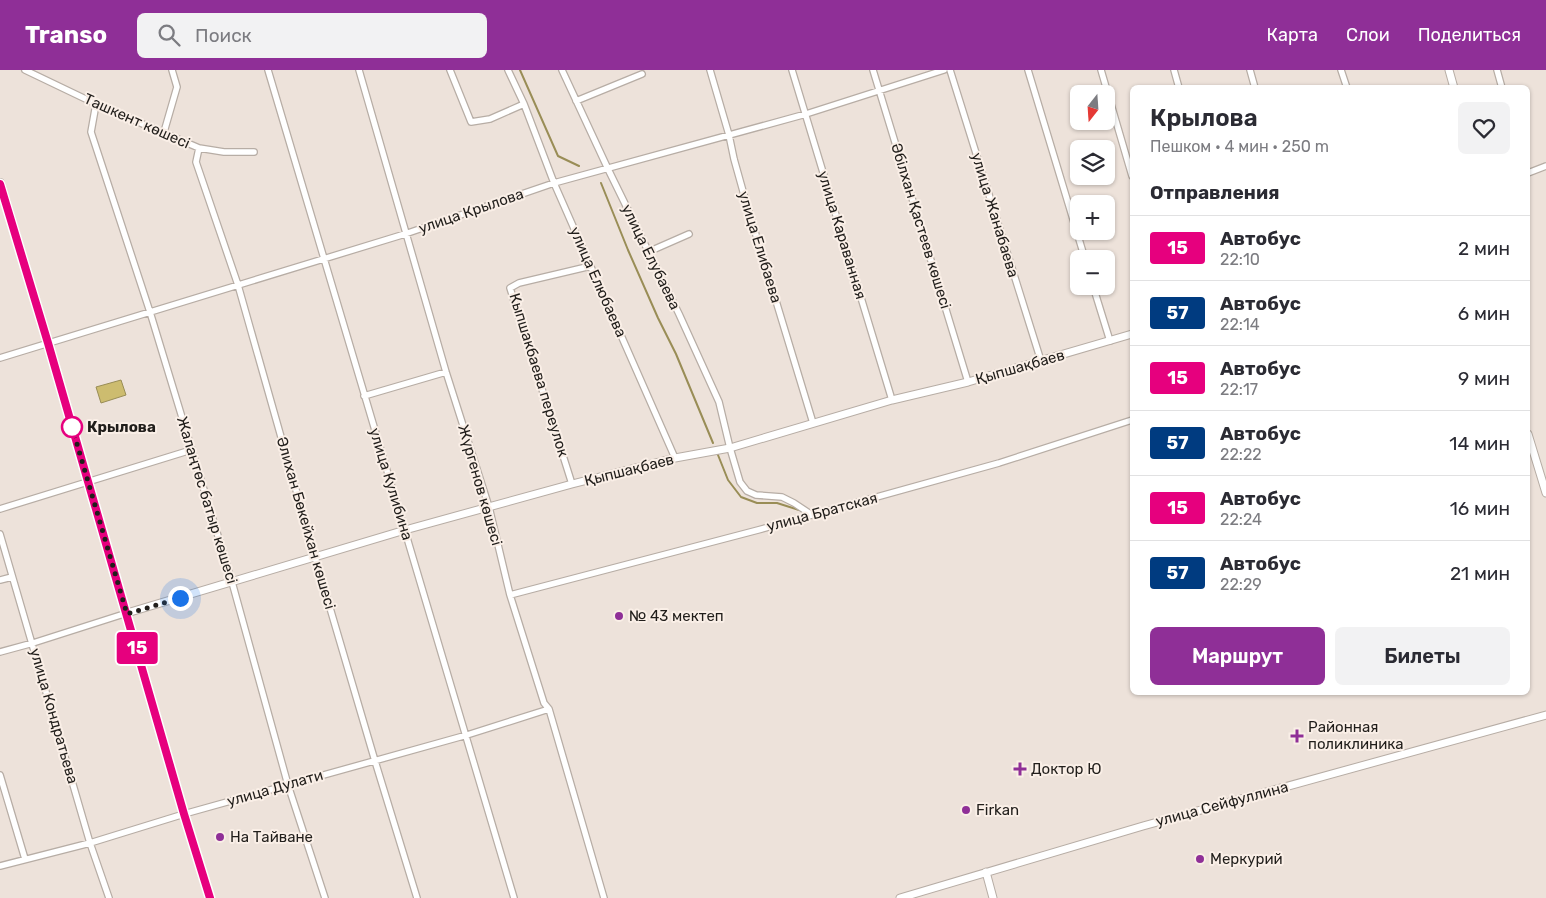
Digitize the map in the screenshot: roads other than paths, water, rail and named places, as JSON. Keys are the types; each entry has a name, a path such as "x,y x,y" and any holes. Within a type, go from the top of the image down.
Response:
{"main road":[{"path":"0,184 210,898"}],"street":[{"name":"Ташкент көшесі","path":"25,70 35,72 96,104 199,148 224,152 254,152"},
{"path":"164,132 177,87 172,70"},
{"name":"улица Кулибина","path":"268,70 514,898"},
{"name":"Жүргенов көшесі","path":"359,70 405,234 488,507 510,594 544,703 549,709 604,898"},
{"path":"450,70 471,122 490,119 524,104"},
{"name":"улица Елюбаева","path":"508,70 524,104 554,183 675,458"},
{"name":"улица Елубаева","path":"562,70 679,314 718,402 740,482 747,491 756,495 782,498 794,503 812,515"},
{"name":"улица Елибаева","path":"710,70 746,202 813,423"},
{"name":"улица Караванная","path":"792,70 892,400"},
{"name":"Әбілхан Қастеев көшесі","path":"873,70 968,382"},
{"name":"улица Крылова","path":"0,358 405,234 554,183 806,114 944,70"},
{"name":"улица Жанабаева","path":"950,70 1041,360"},
{"path":"1028,70 1082,250"},
{"path":"1101,70 1130,169"},
{"path":"1174,70 1178,85"},
{"path":"1250,70 1254,85"},
{"path":"1341,70 1345,85"},
{"path":"1449,70 1453,85"},
{"path":"1497,70 1501,85"},
{"path":"576,100 642,74"},
{"name":"Жалаңтөс батыр көшесі","path":"96,104 91,132 150,312 232,582 288,785 325,898"},
{"name":"Әлихан Бөкейхан көшесі","path":"199,148 196,162 238,285 315,557 417,898"},
{"path":"1530,172 1546,166"},
{"path":"648,252 689,234"},
{"name":"Кыпшакбаева переулок","path":"572,484 510,288 519,283 591,266"},
{"path":"1097,295 1110,341"},
{"name":"Қыпшақбаев","path":"127,614 405,530 675,458 730,448 892,400 968,382 1130,335"},
{"path":"364,396 446,372"},
{"name":"улица Братская","path":"510,594 812,515 999,463 1130,421"},
{"path":"1530,441 1546,493"},
{"path":"0,509 192,450"},
{"name":"улица Кондратьева","path":"0,534 90,842 109,898"},
{"path":"0,580 12,576"},
{"path":"0,652 127,614"},
{"name":"улица Дулати","path":"0,866 467,735 549,709"},
{"name":"улица Сейфуллина","path":"900,898 1142,826 1546,715"},
{"path":"0,775 25,859"},
{"path":"986,872 993,898"}],"waterway":[{"path":"520,70 558,156 579,166"},
{"path":"601,183 628,250 676,354 713,443"},
{"path":"718,455 728,480 741,497 757,503 777,503 799,510"}],"place":[{"name":"Крылова","path":"72,427"},
{"name":"№ 43 мектеп","path":"619,616"},
{"name":"Районная поликлиника","path":"1297,736"},
{"name":"Доктор Ю","path":"1020,769"},
{"name":"Firkan","path":"966,810"},
{"name":"На Тайване","path":"220,837"},
{"name":"Меркурий","path":"1200,859"}]}
